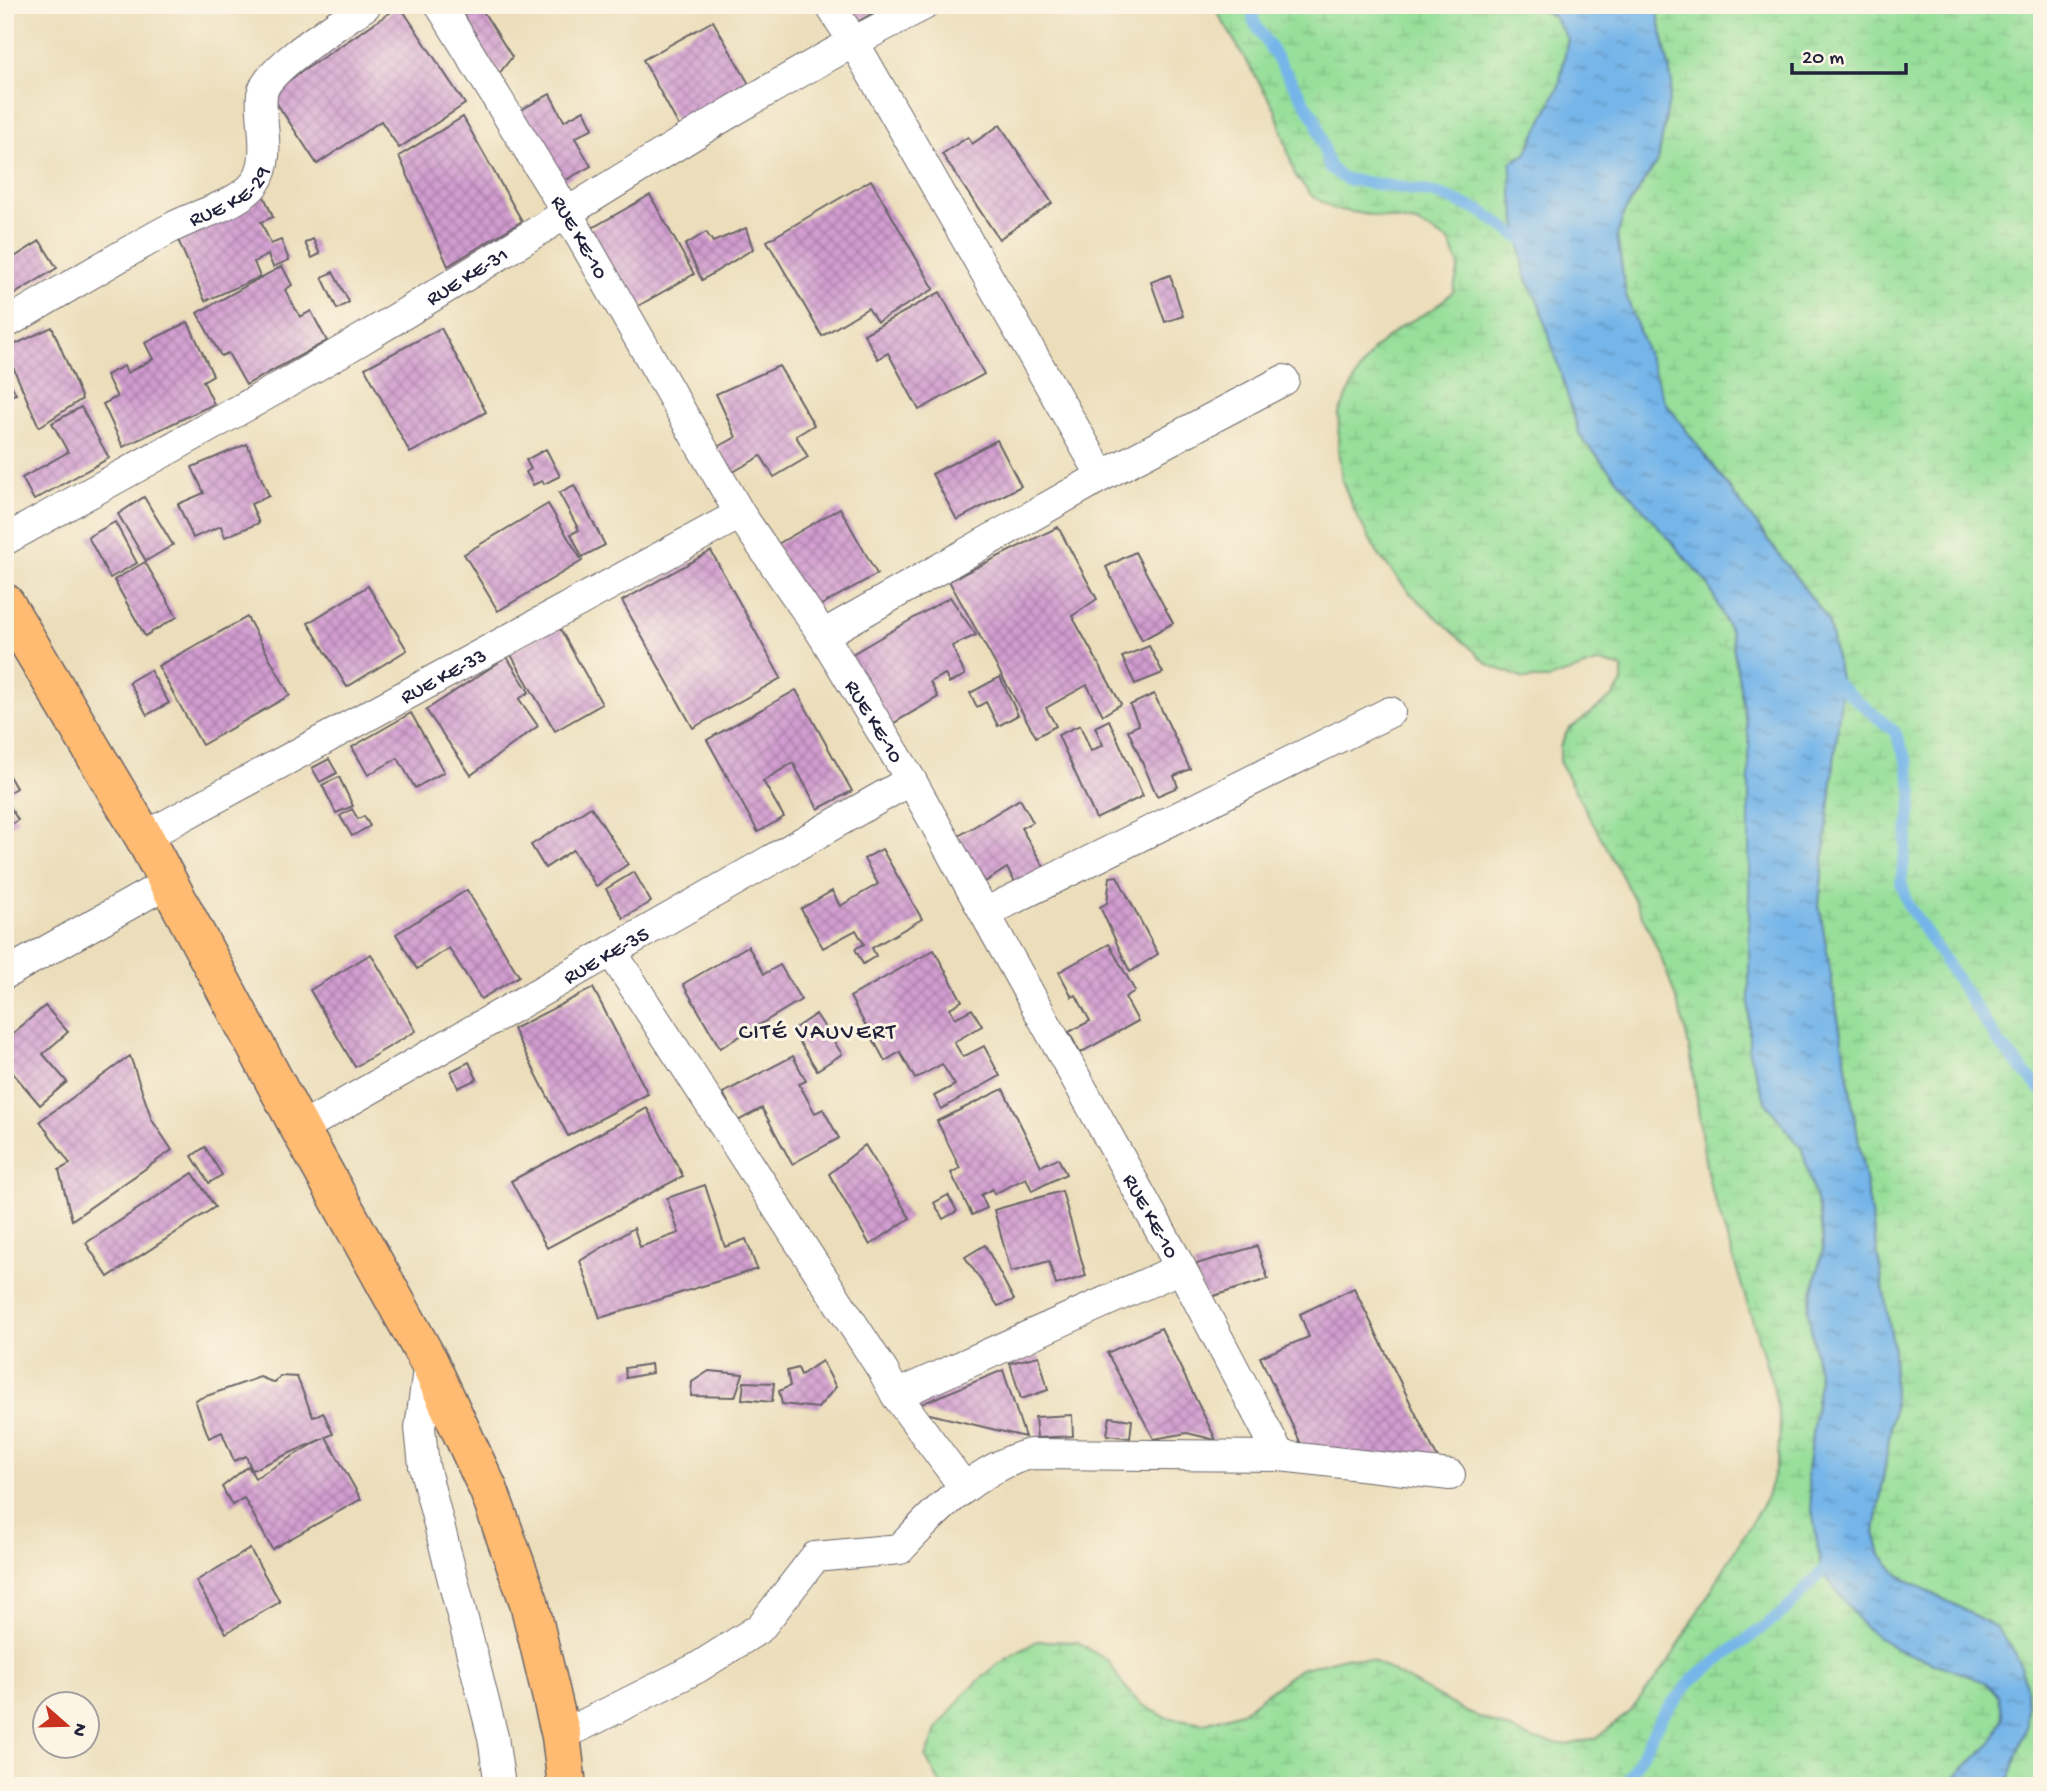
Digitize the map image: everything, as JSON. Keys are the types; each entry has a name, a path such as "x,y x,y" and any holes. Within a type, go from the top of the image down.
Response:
{"highway":[{"path":"5,603 145,837 300,1129 429,1362 489,1492 529,1602 561,1736 567,1786"}],"street":[{"name":"RUE KE-29","path":"5,324 173,227 243,195 261,172 265,127 262,94 267,80 293,56 366,5"},
{"name":"RUE KE-10","path":"440,5 566,211 740,514 823,635 911,780 1181,1268 1280,1457"},
{"path":"830,5 1102,476"},
{"name":"RUE KE-31","path":"5,540 359,341 566,211 853,41 925,5"},
{"path":"823,635 1102,476 1284,380"},
{"name":"RUE KE-33","path":"145,837 740,514"},
{"path":"985,913 1390,712"},
{"name":"RUE KE-35","path":"300,1129 911,780"},
{"path":"5,974 169,882"},
{"path":"611,951 876,1359 896,1395 964,1488"},
{"path":"896,1395 1181,1268"},
{"path":"429,1362 419,1429 424,1466 493,1737 500,1786"},
{"path":"561,1736 697,1668 760,1628 815,1557 900,1549 925,1521 964,1488 1010,1459 1030,1454 1280,1457 1450,1475"}],"green space":[{"path":"1213,5 1531,5 1553,16 1568,39 1559,86 1526,154 1511,163 1511,189 1525,274 1540,306 1580,436 1708,584 1731,633 1749,739 1749,1053 1766,1103 1802,1149 1820,1215 1823,1249 1808,1309 1819,1380 1807,1474 1896,1649 1985,1682 1999,1696 2003,1718 1993,1741 1945,1786 942,1786 926,1758 937,1729 966,1692 998,1664 1037,1641 1078,1642 1109,1662 1121,1682 1139,1703 1165,1717 1205,1723 1241,1712 1300,1669 1345,1657 1372,1660 1464,1711 1535,1740 1568,1745 1596,1738 1630,1712 1669,1661 1767,1496 1778,1460 1780,1422 1773,1386 1709,1181 1690,1052 1676,998 1632,895 1560,763 1560,747 1568,730 1613,696 1622,683 1622,668 1600,662 1548,679 1524,679 1489,665 1408,591 1378,554 1342,481 1338,447 1339,413 1356,377 1373,350 1400,327 1433,309 1453,292 1459,267 1450,242 1417,223 1334,209 1312,196 1295,175 1275,109"},
{"path":"1656,5 2042,5 2042,1786 2006,1786 2027,1726 2026,1685 2016,1654 1996,1627 1898,1575 1881,1555 1875,1532 1894,1406 1893,1346 1819,904 1842,687 1828,620 1665,402 1626,295 1617,236 1625,211 1658,160 1672,83"}],"water":[{"path":"1531,5 1656,5 1672,83 1658,160 1625,211 1617,236 1626,295 1665,402 1828,620 1842,687 1819,904 1893,1346 1894,1406 1875,1532 1881,1555 1898,1575 1996,1627 2016,1654 2026,1685 2027,1726 2006,1786 1945,1786 1993,1741 2003,1718 1999,1696 1985,1682 1896,1649 1864,1627 1821,1570 1807,1474 1819,1380 1808,1309 1823,1249 1820,1215 1802,1149 1766,1103 1749,1053 1749,739 1731,633 1708,584 1580,436 1540,306 1525,275 1511,189 1511,162 1526,154 1559,86 1568,39 1553,16"}],"building":[{"path":"446,5 479,5 512,57 494,80"},
{"path":"841,5 887,5 852,25"},
{"path":"400,6 465,104 399,148 381,121 317,164 270,93"},
{"path":"713,21 753,91 681,130 643,60"},
{"path":"550,94 564,121 584,110 593,128 575,138 591,166 555,186 515,113"},
{"path":"463,117 522,221 448,266 399,156"},
{"path":"1000,125 1052,203 999,239 942,154 968,137 972,144"},
{"path":"871,180 934,289 877,322 868,308 822,336 767,241"},
{"path":"263,194 273,217 261,222 271,244 281,240 289,260 273,267 268,255 254,262 260,277 205,301 175,233"},
{"path":"650,195 694,274 631,310 587,231"},
{"path":"746,228 753,249 702,280 685,245 706,232 713,242"},
{"path":"313,239 320,254 312,258 305,243"},
{"path":"40,241 57,268 5,300 5,263"},
{"path":"282,266 292,285 285,290 300,317 311,311 327,341 246,385 228,353 221,356 197,313"},
{"path":"333,272 349,302 337,309 322,277"},
{"path":"1170,275 1183,316 1165,322 1151,282"},
{"path":"940,292 984,374 919,410 888,353 878,359 864,334"},
{"path":"188,322 213,375 203,381 214,404 123,447 103,404 117,397 106,375 124,366 127,373 153,359 145,343"},
{"path":"52,327 82,399 39,427 5,349"},
{"path":"441,328 486,412 410,453 365,368"},
{"path":"779,366 814,425 796,436 808,457 774,477 761,456 733,472 718,447 736,437 716,394"},
{"path":"5,373 16,394 5,397"},
{"path":"81,407 109,458 34,500 22,478 68,452 52,423"},
{"path":"997,440 1021,486 957,520 932,474"},
{"path":"247,444 269,496 251,504 259,523 225,537 221,526 193,538 178,504 204,493 192,467"},
{"path":"546,449 560,476 544,484 542,481 533,485 526,472 531,469 526,460"},
{"path":"574,485 605,545 582,557 571,534 579,530 559,493"},
{"path":"144,497 173,545 146,561 118,514"},
{"path":"548,504 582,561 498,611 464,554"},
{"path":"840,508 877,574 812,610 776,545"},
{"path":"115,522 137,563 110,578 88,537"},
{"path":"1058,527 1097,599 1072,616 1121,704 1103,715 1087,685 1046,708 1056,726 1036,737 949,581"},
{"path":"711,551 781,678 693,728 622,601"},
{"path":"1135,552 1173,623 1142,640 1106,567"},
{"path":"145,562 177,617 145,636 114,580"},
{"path":"368,586 407,650 347,687 308,623"},
{"path":"950,597 976,635 952,646 965,675 949,683 945,674 930,682 938,697 887,727 847,657"},
{"path":"247,617 290,695 202,745 158,666"},
{"path":"558,625 602,704 555,731 510,653"},
{"path":"1149,646 1163,673 1135,684 1122,657"},
{"path":"507,657 529,692 519,699 538,726 471,775 426,710"},
{"path":"150,670 169,703 147,715 129,682"},
{"path":"1000,677 1018,715 998,726 986,702 977,707 970,693"},
{"path":"796,690 852,791 818,809 793,763 763,781 784,817 758,832 707,740"},
{"path":"1154,694 1190,769 1174,776 1178,787 1157,796 1128,730 1139,725 1130,705"},
{"path":"411,713 444,772 415,788 398,758 368,775 352,747"},
{"path":"1109,720 1143,796 1096,819 1058,735 1080,725 1091,751 1103,745 1095,727"},
{"path":"329,759 337,773 320,782 312,768"},
{"path":"5,769 16,788 5,795"},
{"path":"339,777 353,806 336,813 322,785"},
{"path":"5,799 18,820 5,828"},
{"path":"1020,799 1033,822 1021,828 1044,867 1016,884 1007,868 985,882 957,837"},
{"path":"591,807 628,864 596,886 573,850 545,868 531,845"},
{"path":"352,809 358,819 364,816 370,826 352,836 340,816"},
{"path":"882,849 922,919 872,948 876,956 863,964 855,949 864,944 856,930 823,948 801,909 832,891 840,906 878,884 864,859"},
{"path":"634,872 651,902 623,918 606,889"},
{"path":"1117,876 1158,954 1130,972 1100,907 1107,903 1110,877"},
{"path":"467,890 519,976 481,999 449,948 417,969 396,934"},
{"path":"1109,944 1135,991 1125,997 1138,1021 1080,1053 1069,1032 1090,1021 1076,995 1072,997 1059,972"},
{"path":"748,946 764,974 780,965 801,1000 720,1048 683,984"},
{"path":"934,950 962,1001 950,1008 955,1018 972,1009 982,1026 954,1042 963,1057 984,1046 1000,1076 941,1109 934,1096 955,1085 942,1064 915,1079 900,1052 885,1061 850,997"},
{"path":"371,954 416,1031 355,1067 310,990"},
{"path":"593,988 648,1094 568,1136 513,1029"},
{"path":"45,1006 68,1032 43,1054 67,1082 40,1105 5,1064 5,1040"},
{"path":"816,1014 842,1054 817,1070 792,1030"},
{"path":"130,1056 152,1120 172,1150 72,1220 59,1170 70,1164 40,1121"},
{"path":"793,1056 806,1081 799,1084 815,1113 823,1109 839,1138 792,1164 762,1108 738,1121 723,1093"},
{"path":"469,1062 477,1079 458,1088 451,1071"},
{"path":"1003,1089 1041,1166 1058,1158 1066,1174 1032,1191 1026,1178 994,1194 992,1189 981,1195 987,1208 972,1215 951,1173 960,1168 937,1121"},
{"path":"647,1108 683,1176 547,1248 511,1181"},
{"path":"865,1145 910,1218 870,1245 829,1174"},
{"path":"205,1147 222,1175 209,1183 192,1156"},
{"path":"193,1173 215,1207 108,1277 86,1243"},
{"path":"705,1185 725,1247 746,1239 757,1269 600,1318 580,1261 634,1228 640,1247 679,1233 667,1198"},
{"path":"1062,1191 1086,1276 1056,1285 1049,1261 1011,1272 994,1210"},
{"path":"948,1195 957,1211 943,1219 934,1203"},
{"path":"985,1245 1014,1300 998,1306 965,1257"},
{"path":"1257,1246 1268,1279 1204,1299 1193,1265"},
{"path":"1354,1288 1440,1463 1303,1448 1260,1357 1309,1337 1300,1314"},
{"path":"1161,1328 1216,1440 1187,1433 1154,1439 1107,1353"},
{"path":"1039,1356 1048,1390 1021,1399 1010,1363"},
{"path":"822,1361 836,1387 818,1408 782,1404 779,1391 790,1386 787,1371 798,1368 801,1375"},
{"path":"651,1364 652,1373 626,1378 625,1368"},
{"path":"1003,1370 1025,1437 909,1409"},
{"path":"709,1371 743,1374 735,1397 691,1396 692,1382"},
{"path":"280,1376 297,1377 313,1417 323,1412 333,1434 326,1437 361,1499 272,1549 244,1498 232,1505 222,1487 248,1466 255,1478 324,1438 252,1470 246,1456 234,1461 222,1432 209,1438 195,1400 260,1377 275,1383"},
{"path":"744,1382 774,1383 772,1402 742,1399"},
{"path":"1072,1415 1073,1436 1037,1438 1035,1417"},
{"path":"1110,1417 1132,1420 1130,1438 1107,1435"},
{"path":"250,1549 280,1602 226,1633 196,1581"}],"waterway":[{"path":"1252,5 1254,22 1316,120 1329,167 1345,179 1435,193 1481,211 1530,245"},
{"path":"1829,677 1895,732 1907,761 1913,793 1901,882 1908,905 1999,1043 2042,1091"},
{"path":"1625,1786 1661,1718 1693,1679 1785,1611 1832,1561"}],"district":[{"name":"CITÉ VAUVERT","path":"818,1030"}]}
